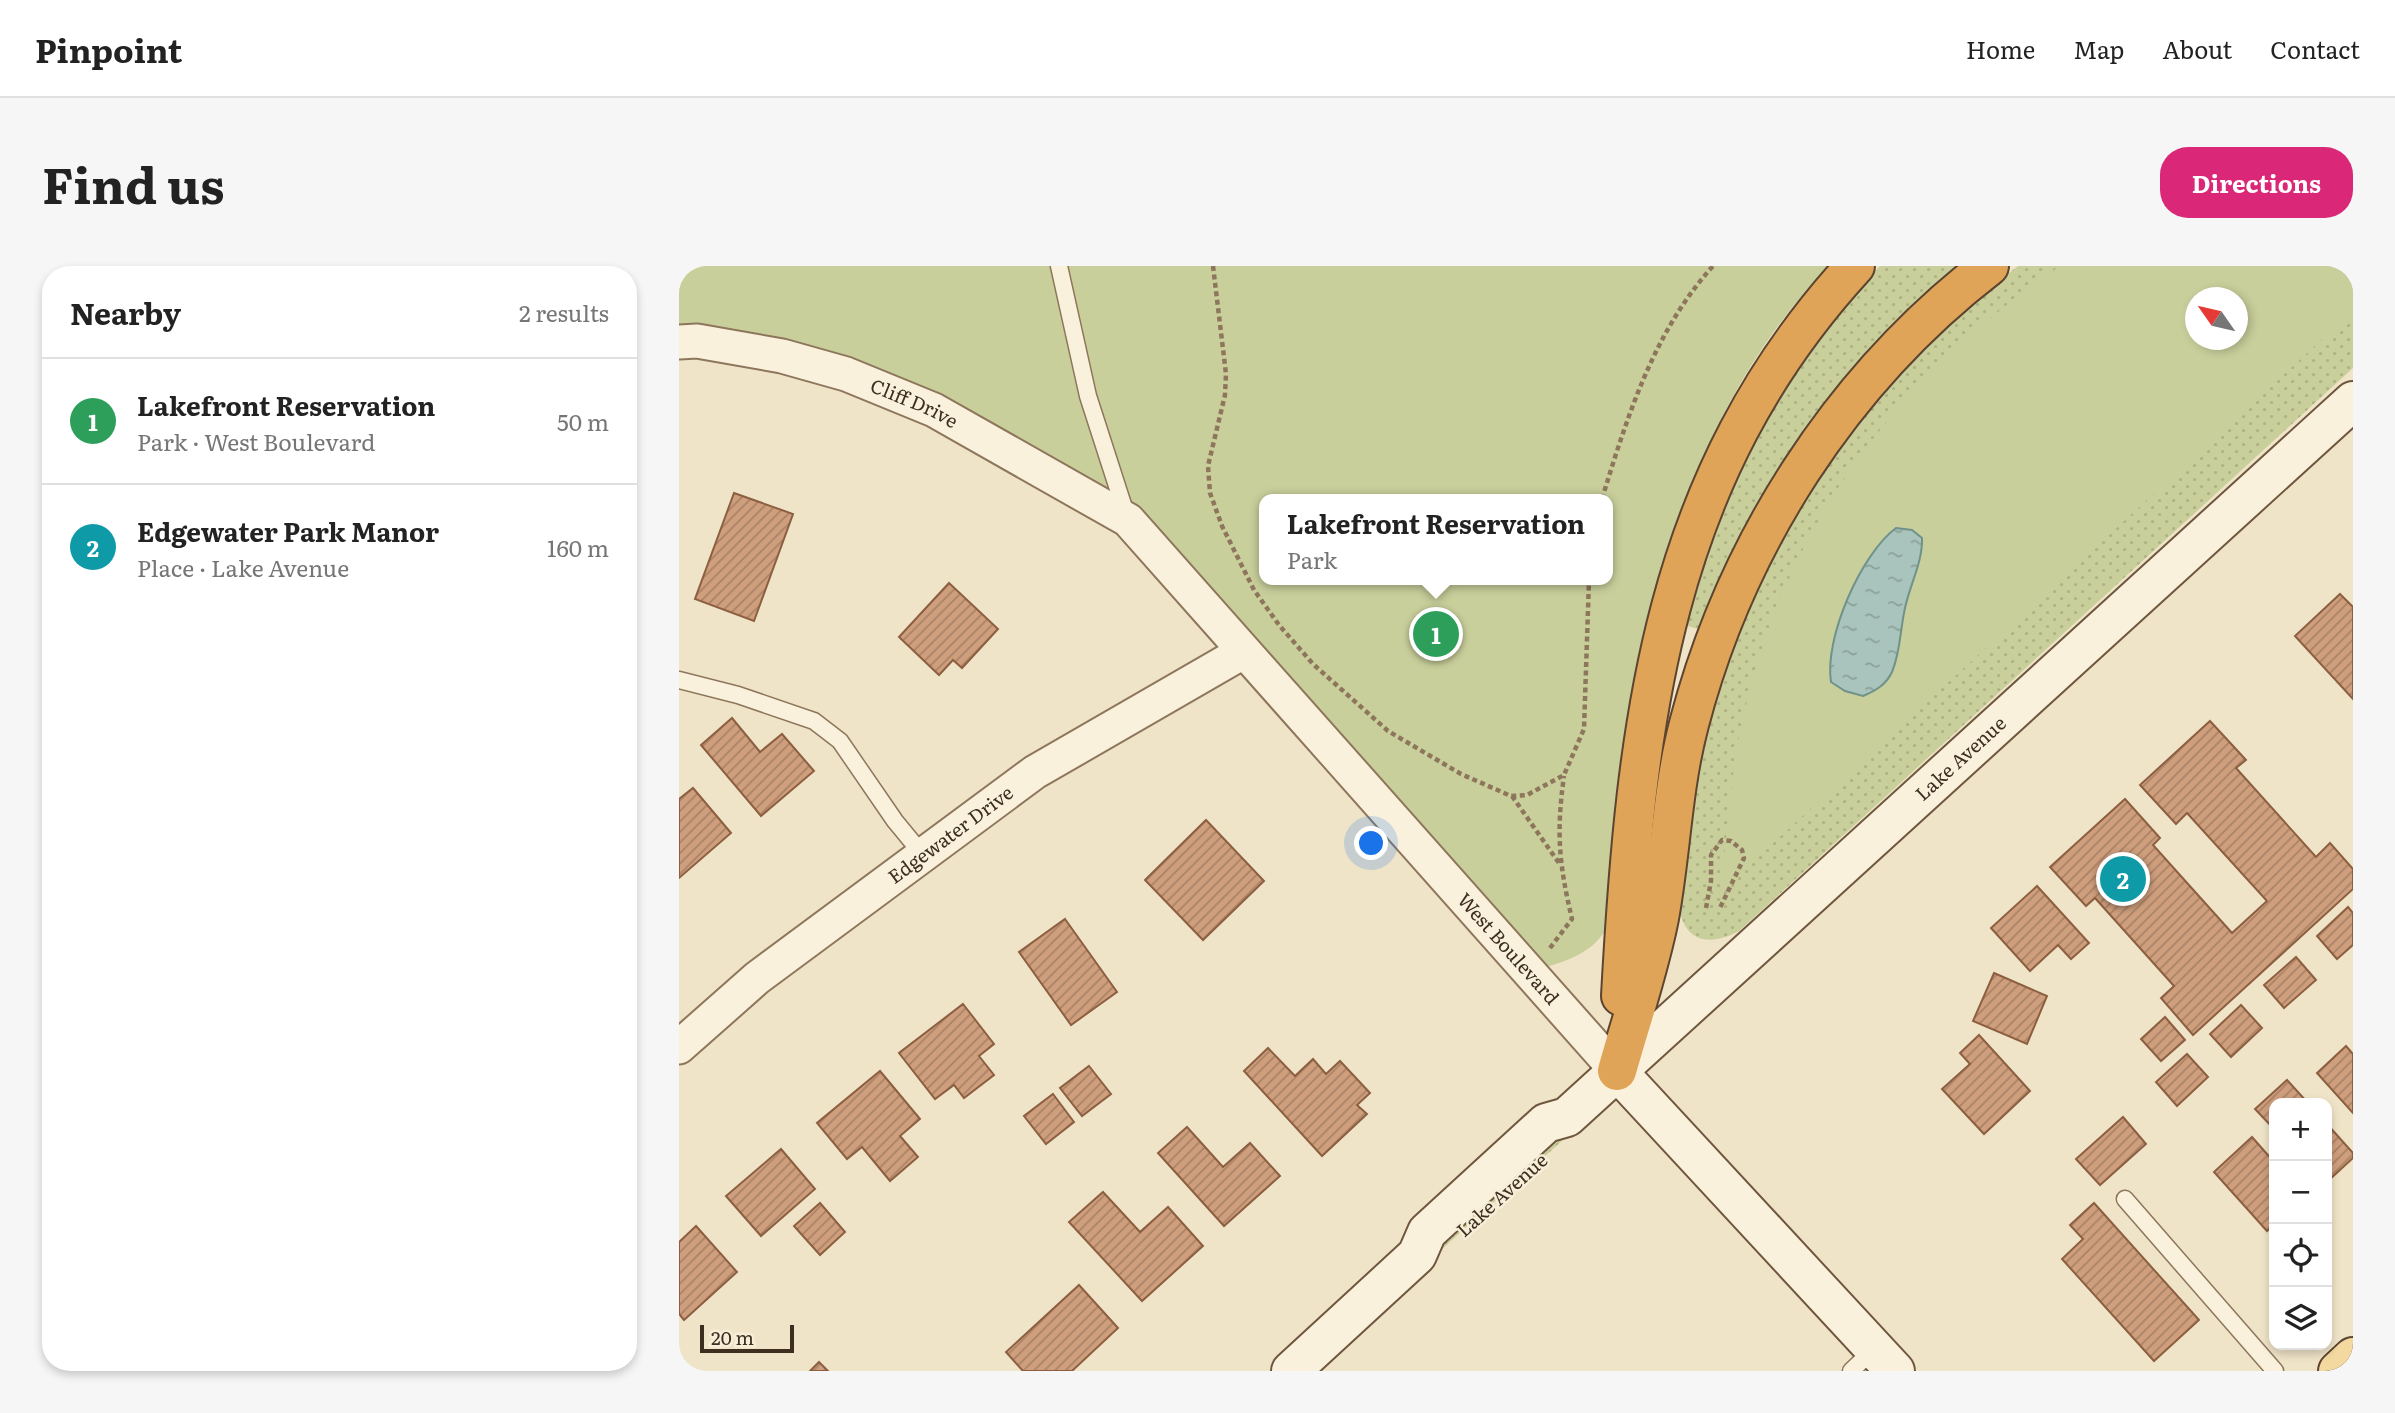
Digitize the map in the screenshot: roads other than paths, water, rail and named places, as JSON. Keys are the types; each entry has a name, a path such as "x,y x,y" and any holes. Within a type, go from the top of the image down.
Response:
{"highway":[{"path":"1617,1071 1625,919 1638,797 1652,688 1673,589 1705,498 1755,398 1796,334 1855,266"},
{"path":"1617,1071 1659,918 1677,778 1688,726 1702,677 1738,582 1783,498 1836,420 1915,333 1989,266"}],"main road":[{"path":"2338,1371 2353,1357"}],"street":[{"name":"Cliff Drive","path":"679,342 697,341 782,356 846,374 934,410 1128,520"},
{"name":"Lake Avenue","path":"1291,1371 1417,1255 1427,1232 1546,1124 1567,1117 2353,401"},
{"name":"West Boulevard","path":"1128,520 1873,1363"},
{"name":"Edgewater Drive","path":"679,1047 757,978 1035,772 1243,652"}],"lane":[{"path":"1059,266 1089,396 1128,520"},
{"path":"679,680 738,695 814,721 840,741 895,821 923,855"},
{"path":"2125,1199 2275,1371"}],"water":[{"path":"1896,528 1912,530 1922,538 1922,547 1906,604 1895,665 1887,681 1863,696 1845,691 1831,682 1833,643 1839,621 1858,577 1883,540"}],"place":[{"name":"Lakefront Reservation","path":"1436,634"},
{"name":"Edgewater Park Manor","path":"2123,879"}]}
